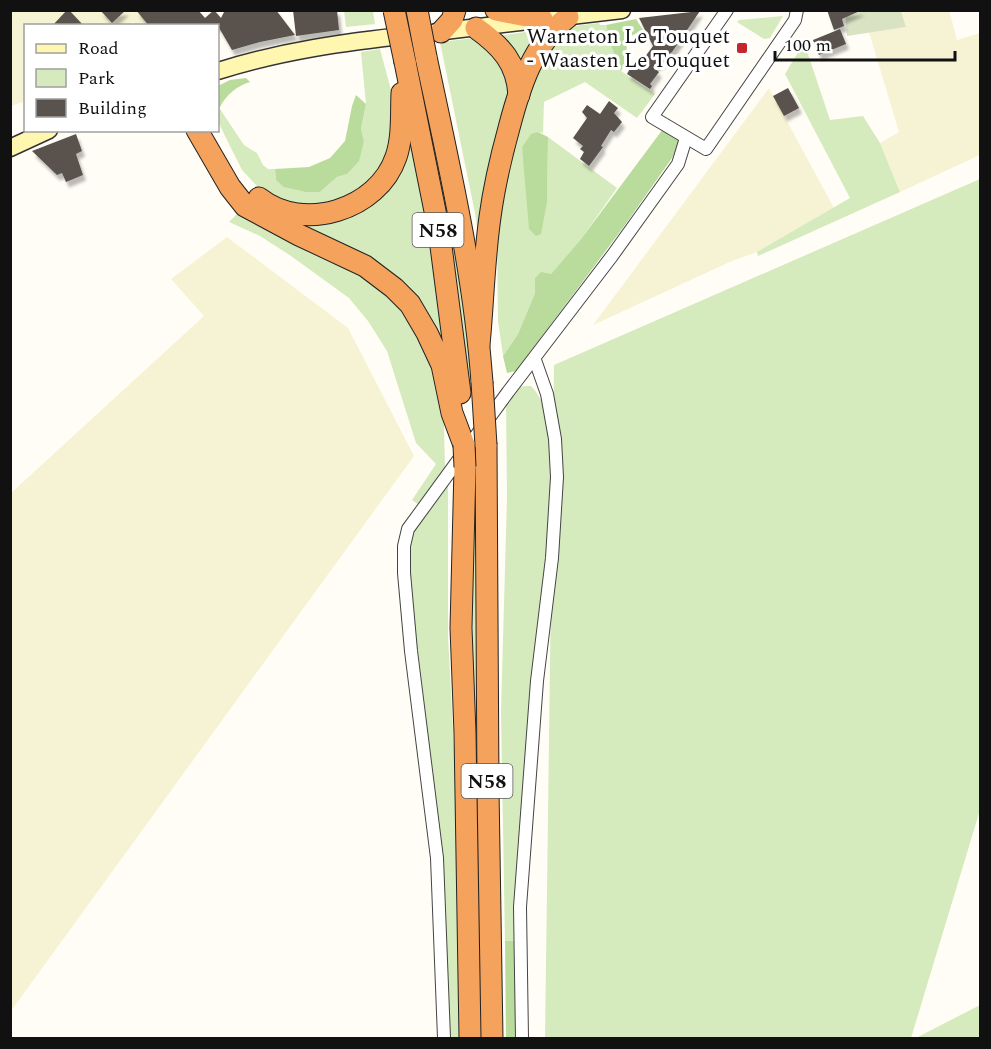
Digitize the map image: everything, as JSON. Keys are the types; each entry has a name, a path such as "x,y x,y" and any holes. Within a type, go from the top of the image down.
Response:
{"highway":[{"name":"N58","path":"394,10 439,231 456,406 464,445 461,628 470,1038"},
{"name":"N58","path":"417,10 468,258 482,382 486,445 492,1038"},
{"path":"441,32 452,20 455,10"},
{"path":"496,10 542,19"},
{"path":"479,345 490,219 499,164 519,95 531,64 552,31 568,17"},
{"path":"476,28 493,40 508,56 515,71 519,95"},
{"path":"213,132 237,176 246,188 263,201 279,210 299,214 319,214 343,210 364,198 382,182 396,158 401,130 405,62"},
{"path":"198,132 230,187 245,206 290,231 365,266 394,288 410,304 427,333 442,366 456,406"}],"main road":[{"path":"219,71 276,54 349,42 621,10"},
{"path":"10,148 46,132"}],"street":[{"path":"727,10 652,117 706,149 795,20 797,10"},
{"path":"444,1038 437,858 411,651 405,573 404,546 408,529 678,164 686,138"},
{"path":"522,1038 520,907 537,681 552,558 557,488 555,439 547,394 535,360"}],"shaded area":[{"path":"949,10 957,40 980,33 980,155 900,192 880,143 899,132 869,32 906,27 901,11"},
{"path":"11,11 186,11 198,24 135,24 133,22 130,24 24,24 24,100 11,106"},
{"path":"769,88 834,208 757,252 732,261 593,325"},
{"path":"227,237 348,328 414,456 11,1011 11,493 204,316 171,279"}],"green space":[{"path":"344,11 373,11 375,24 346,27"},
{"path":"845,11 901,11 906,27 847,36"},
{"path":"783,16 770,38 764,39 737,22 739,20"},
{"path":"636,19 643,30 627,38 626,63 621,71 606,25"},
{"path":"599,23 606,25 621,71 655,94 637,118 585,82 544,102 543,133 538,132 522,147 524,159 547,202 548,137 617,188 581,239 551,274 535,278 535,293 518,334 503,356 498,321 497,233 511,148 540,58 566,27"},
{"path":"546,29 523,71 497,36"},
{"path":"483,37 513,76 483,267 475,213 440,42"},
{"path":"804,42 830,120 863,116 880,143 900,192 758,256 757,252 850,198 785,74"},
{"path":"380,49 396,109 394,146 373,180 337,203 297,206 276,199 258,187 242,170 225,136 219,123 219,108 244,145 257,153 263,165 268,169 275,169 276,180 320,192 337,177 347,174 364,141 361,129 366,104 361,52"},
{"path":"418,49 451,197 477,394 470,395 449,231 410,51"},
{"path":"246,78 250,82 237,88 220,107 219,86 230,80"},
{"path":"356,95 366,104 361,129 364,141 359,161 347,174 337,177 320,192 306,192 284,187 276,180 275,169 309,167 330,158 345,141"},
{"path":"663,129 680,140 672,158 516,371 507,373 503,356 518,334 535,293 535,278 541,272 551,274 581,239"},
{"path":"408,131 436,263 448,365 413,299 249,201 241,187 254,198 347,212"},
{"path":"538,132 548,137 547,202 541,234 536,236 529,229 522,147 531,134"},
{"path":"980,179 980,810 911,1038 545,1038 552,516 521,828 514,941 505,941 501,712 507,497 506,402 516,389 522,386 531,386 537,393 545,410 553,458 554,365"},
{"path":"241,210 364,275 402,309 418,330 440,380 445,467 419,505 412,500 436,464 416,443 387,351 368,321 349,298 260,236 229,222"},
{"path":"481,446 487,1038 478,1038 472,658 474,451"},
{"path":"448,484 448,636 456,788 459,1038 447,1038 446,931 442,851 417,651 408,547 419,522"},
{"path":"505,941 514,941 517,1038 506,1038"},
{"path":"980,1005 980,1038 916,1038"}],"building":[{"path":"69,10 82,24 54,24"},
{"path":"100,10 126,10 112,23"},
{"path":"136,10 198,10 205,18 214,10 221,18 225,10 276,10 295,35 232,50 219,24 147,24"},
{"path":"293,10 337,10 339,30 296,36"},
{"path":"827,10 862,10 842,19 844,26 834,30"},
{"path":"700,11 672,52 667,55 669,59 653,67 659,72 650,84 652,86 650,89 627,74 632,65 636,69 653,46 639,18"},
{"path":"840,29 846,44 819,55 813,40"},
{"path":"788,88 799,108 784,116 773,96"},
{"path":"609,101 618,108 614,113 622,122 614,132 611,130 601,146 603,147 589,166 580,159 584,152 580,149 583,146 573,138 587,118 582,112 587,105 600,114"},
{"path":"76,134 82,151 76,154 83,175 66,182 62,173 57,175 32,151"}],"place":[{"name":"Warneton Le Touquet - Waasten Le Touquet","path":"742,48"}]}
